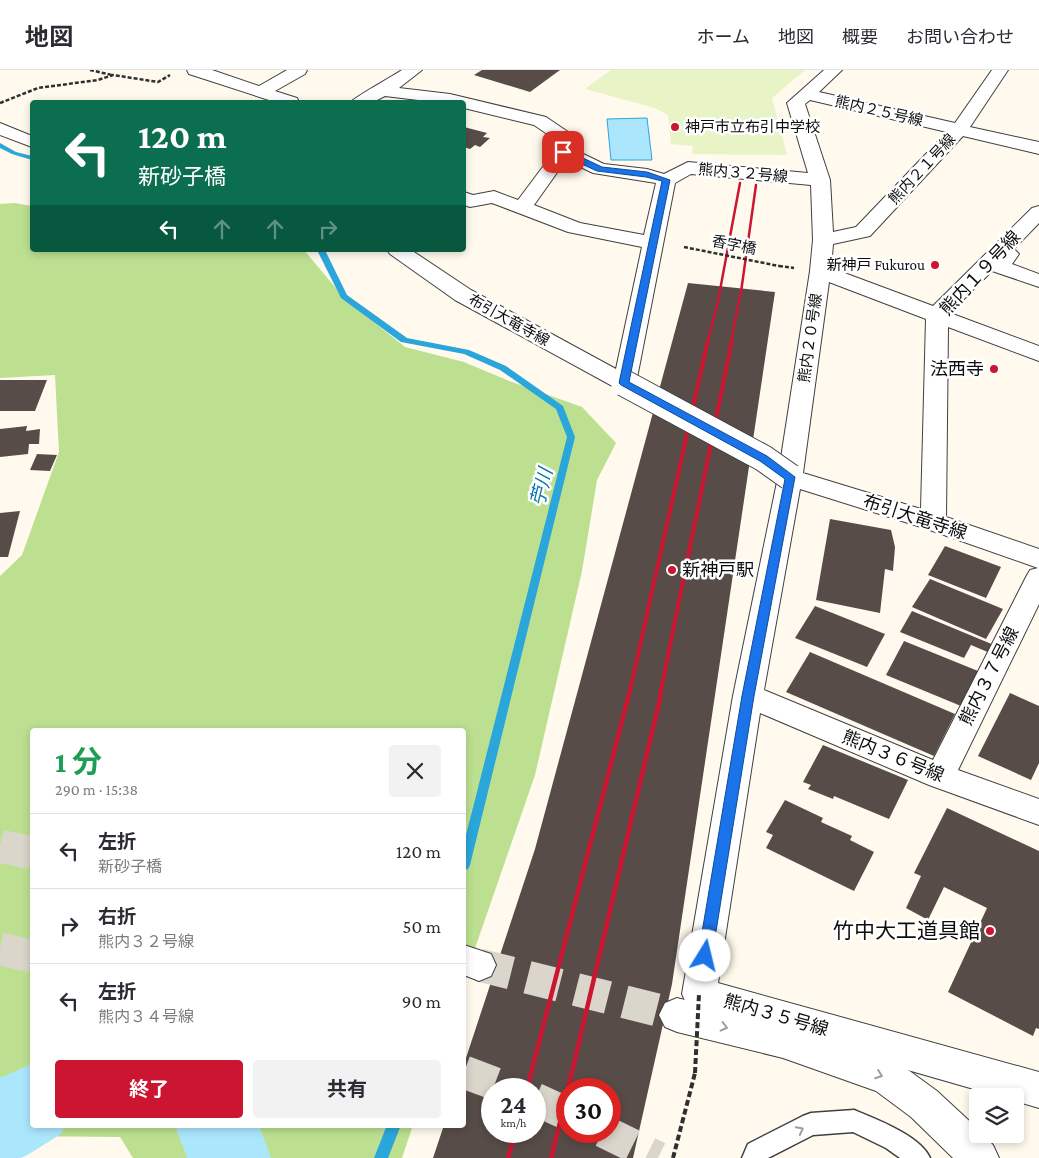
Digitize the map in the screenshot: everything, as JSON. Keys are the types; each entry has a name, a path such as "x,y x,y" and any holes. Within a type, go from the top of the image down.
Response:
{"street":[{"path":"195,70 285,100"},
{"path":"261,92 299,70"},
{"path":"364,100 382,91 414,70"},
{"path":"806,94 834,70"},
{"name":"熊内２１号線","path":"823,240 862,232 959,130 1000,70"},
{"path":"382,91 454,100"},
{"name":"熊内２５号線","path":"806,94 1039,148"},
{"name":"熊内２０号線","path":"790,477 823,240 820,180 796,103 806,94"},
{"path":"466,103 540,121 564,138 563,152 523,207"},
{"path":"0,128 30,141"},
{"path":"563,152 600,169 647,174 666,180 624,383"},
{"name":"熊内３２号線","path":"666,180 688,168 820,180"},
{"path":"466,199 470,201 494,197 575,228 653,243"},
{"name":"熊内１９号線","path":"933,522 937,314 1039,212"},
{"name":"布引大竜寺線","path":"400,252 463,295 763,458 790,477 933,522 1039,559"},
{"path":"999,252 1009,254 999,266 1039,281"},
{"path":"820,270 1039,354"},
{"name":"熊内３５号線","path":"790,477 688,1004 1039,1090"},
{"name":"熊内３７号線","path":"940,776 1039,577"},
{"name":"熊内３６号線","path":"748,696 940,776 1039,812"},
{"path":"688,1004 782,1042 887,1077 924,1104 980,1158"}],"lane":[{"path":"755,1155 811,1124 854,1121 894,1140 919,1158"}],"path":[{"path":"90,70 158,82 172,74"},
{"path":"0,104 38,88 98,80 113,75"},
{"name":"香字橋","path":"684,247 779,266"},
{"path":"673,1158 695,1073 688,1004"}],"green space":[{"path":"611,70 805,70 772,98 787,155 692,154 693,146 671,144 668,115 655,108 585,89"},
{"path":"15,203 30,206 30,252 306,252 345,299 405,347 464,362 512,382 582,407 616,443 597,480 582,571 535,775 466,974 466,728 30,728 30,1128 412,1128 402,1158 133,1158 120,1137 26,1136 0,1148 0,576 22,555 59,452 55,375 0,378 0,204"}],"water":[{"path":"647,118 652,160 611,160 607,119"}],"building":[{"path":"482,70 560,70 530,92 474,75"},
{"path":"466,128 487,133 483,137 490,138 480,147 475,145 470,149 466,148"},
{"name":"新神戸駅","path":"688,283 775,292 672,984 633,1158 433,1158 443,1128 466,1128 466,1058 535,849"},
{"path":"0,380 47,380 35,411 0,411"},
{"path":"27,426 26,431 40,429 39,444 29,444 28,454 0,457 0,429"},
{"path":"37,454 57,455 50,471 30,470"},
{"path":"20,511 8,557 0,557 0,513"},
{"path":"830,519 891,530 895,547 893,571 885,569 880,613 816,600"},
{"path":"945,546 1001,567 986,598 928,575"},
{"path":"930,579 1003,609 986,639 912,607"},
{"path":"815,606 885,634 867,667 795,638"},
{"path":"912,611 994,645 990,653 971,645 964,658 900,632"},
{"path":"904,641 978,671 961,706 886,675"},
{"path":"810,652 955,714 934,756 786,692"},
{"path":"1010,693 1039,706 1039,763 1031,780 978,756"},
{"path":"823,745 908,780 889,819 834,796 833,799 808,789 811,785 803,782"},
{"path":"785,800 823,818 821,822 852,836 850,840 874,852 854,891 766,848 773,835 766,832"},
{"path":"947,808 1039,851 1039,1029 1036,1028 1033,1036 948,992 987,908 944,887 928,920 906,908 921,876 914,873"}],"waterway":[{"name":"苧川","path":"0,145 14,153 30,157"},
{"name":"苧川","path":"322,252 344,296 404,340 466,352 503,368 560,408 571,437 466,857"},
{"path":"0,1125 30,1106"},
{"path":"218,1128 229,1158"},
{"name":"苧川","path":"381,1158 393,1128"}],"tunnel":[{"path":"0,846 30,853"},
{"path":"0,949 30,956"},
{"path":"479,965 677,1015"},
{"path":"466,1073 481,1078"},
{"path":"546,1104 556,1109"},
{"path":"621,1140 658,1158"}],"railway":[{"path":"708,341 718,301 740,183"},
{"path":"731,341 741,292 756,185"},
{"path":"629,695 708,340"},
{"path":"660,695 732,340"},
{"path":"530,1078 629,694"},
{"path":"571,1078 661,694"},
{"path":"551,1158 556,1138"},
{"path":"508,1158 512,1143"}],"place":[{"name":"神戸市立布引中学校","path":"675,127"},
{"name":"新神戸 Fukurou","path":"935,265"},
{"name":"法西寺","path":"994,369"},
{"name":"新神戸駅","path":"672,570"},
{"name":"竹中大工道具館","path":"990,931"}],"route":[{"path":"563,152 600,169 647,174 666,180 624,383 763,458 790,477 748,696 705,956"}]}
